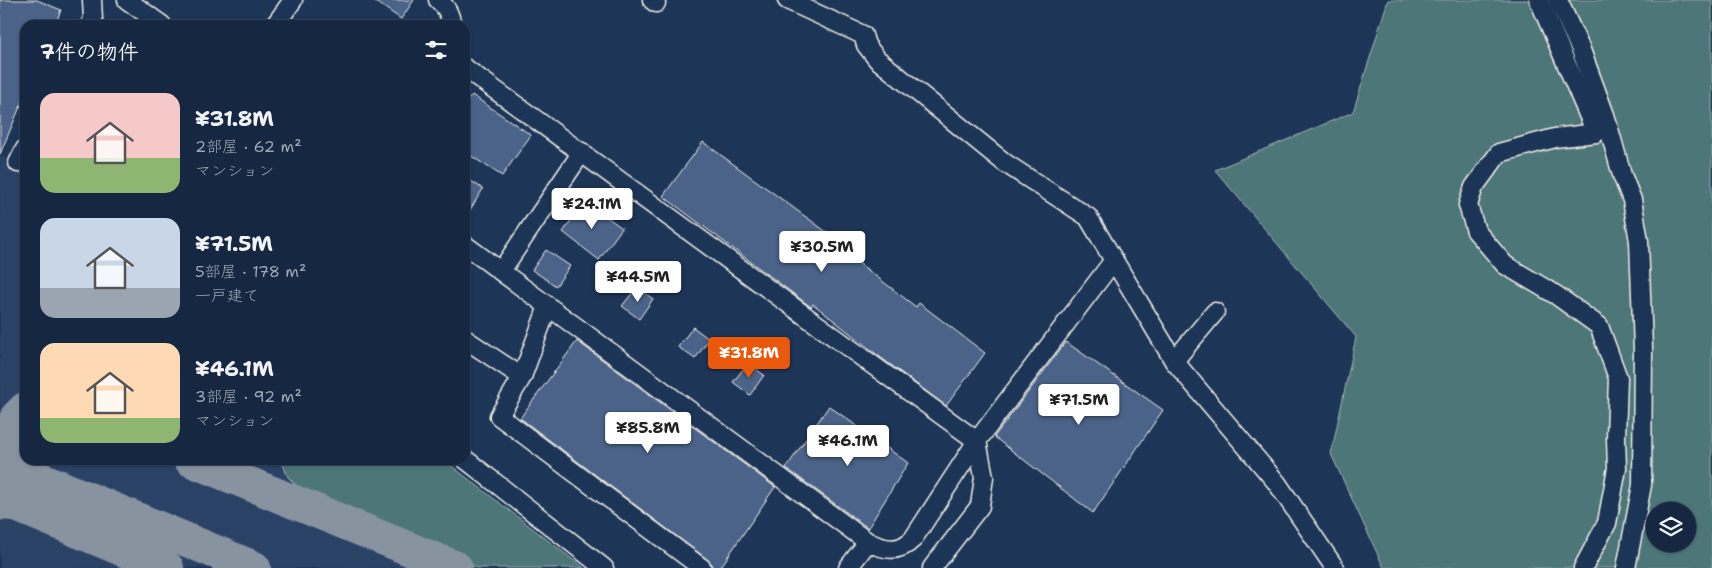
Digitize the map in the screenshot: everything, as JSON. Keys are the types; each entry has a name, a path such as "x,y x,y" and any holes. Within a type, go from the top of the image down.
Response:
{"street":[{"path":"92,0 93,20"},
{"path":"127,0 155,20"},
{"path":"279,20 293,0"},
{"path":"438,0 444,4 451,20"},
{"path":"787,0 863,35 866,45 877,58 1005,163 1088,217 1174,361 1277,482 1335,568"},
{"path":"1539,0 1596,133 1555,138 1499,153 1474,187 1468,205 1476,231 1505,265 1556,295 1599,326 1618,378 1617,468 1609,514 1607,523 1583,568"},
{"path":"1558,0 1605,115 1622,175 1632,200 1639,241 1643,349 1642,485 1626,568"},
{"path":"470,72 977,441 984,476 980,506 932,568"},
{"path":"501,271 582,152"},
{"path":"470,252 501,271 868,542 885,548 897,549 906,546 913,539 977,441 1114,260"},
{"path":"548,306 522,377 499,416 702,568"},
{"path":"1174,361 1215,312"},
{"path":"470,342 522,377"},
{"path":"470,463 604,568"},
{"path":"848,568 868,542"}],"shaded area":[{"path":"0,156 20,164 20,465 283,465 288,477 316,498 478,568 0,568"}],"green space":[{"path":"1388,0 1712,0 1712,568 1384,568 1331,454 1356,337 1215,170 1353,112"},
{"path":"283,465 450,465 584,568 478,568 301,490 288,477"}],"building":[{"path":"0,0 37,0 61,10 57,20 20,20 20,107 0,154"},
{"path":"373,0 414,0 401,19"},
{"path":"472,95 531,135 502,176 470,155 470,98"},
{"path":"703,142 850,249 847,254 916,307 919,303 985,353 946,406 813,304 811,307 663,196"},
{"path":"470,180 483,189 470,210"},
{"path":"585,201 622,228 599,260 563,232"},
{"path":"546,250 570,266 556,286 532,270"},
{"path":"637,287 653,299 639,319 622,306"},
{"path":"693,327 709,339 695,359 678,347"},
{"path":"577,341 775,487 720,568 712,568 708,560 520,418"},
{"path":"1066,342 1163,410 1093,513 994,437"},
{"path":"748,363 764,375 750,395 733,382"},
{"path":"829,406 908,463 868,528 786,468"}],"taxiway":[{"path":"0,457 20,414"},
{"path":"203,465 456,568"},
{"path":"0,476 15,471 24,472 254,568"},
{"path":"0,503 14,504 167,568"}]}
